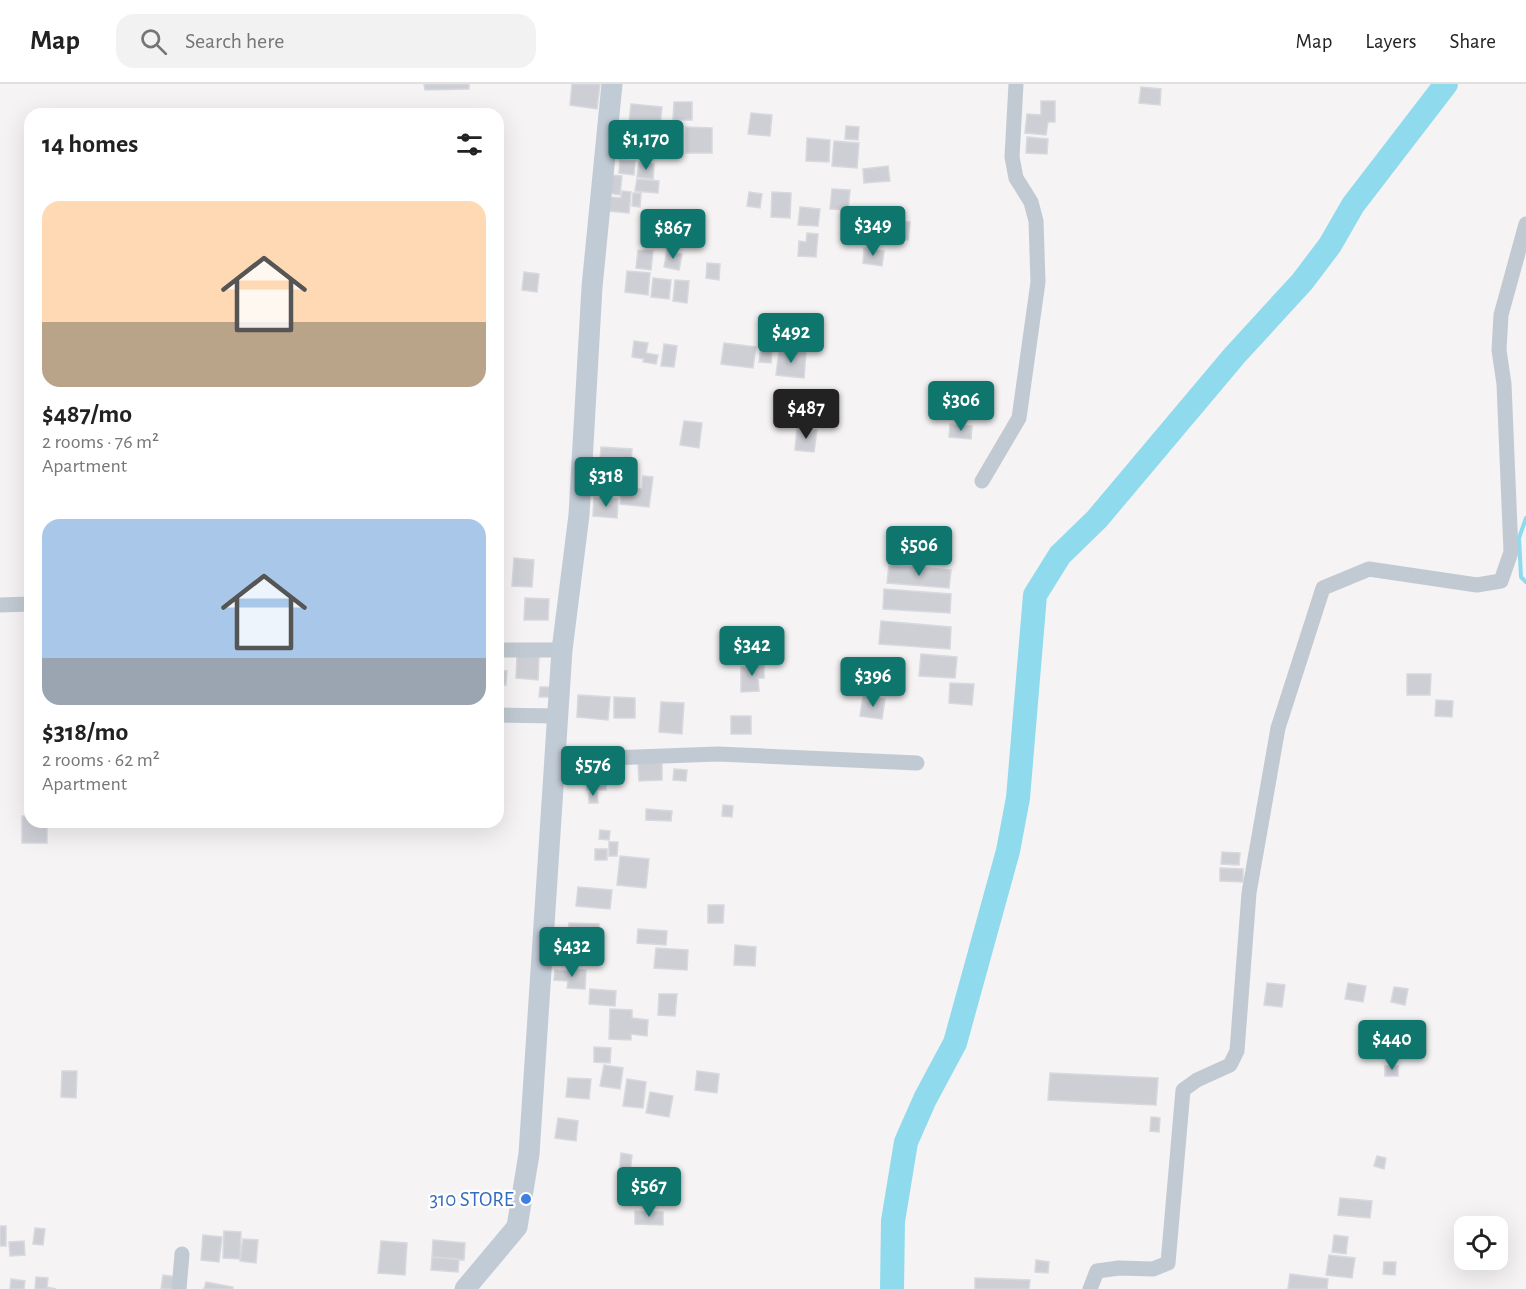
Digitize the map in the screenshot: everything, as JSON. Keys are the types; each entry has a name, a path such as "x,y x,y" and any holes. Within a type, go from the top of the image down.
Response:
{"street":[{"path":"465,1289 517,1227 529,1154 562,650 579,514 592,287 612,84"},
{"path":"982,481 1019,418 1038,282 1036,221 1031,202 1016,178 1012,157 1016,84"},
{"path":"1090,1289 1097,1272 1119,1268 1153,1269 1168,1263 1183,1090 1197,1080 1230,1065 1237,1051 1249,893 1278,728 1323,588 1369,569 1477,585 1501,580 1511,552 1504,384 1499,350 1501,315 1526,224"},
{"path":"0,605 24,604"},
{"path":"504,650 562,650"},
{"path":"504,716 558,716"},
{"path":"555,760 718,754 917,763"},
{"path":"179,1289 182,1254"}],"building":[{"path":"424,84 469,84 469,89 425,90"},
{"path":"572,84 600,84 597,109 570,105"},
{"path":"1141,87 1161,89 1160,105 1139,103"},
{"path":"1041,101 1055,101 1055,122 1048,122 1046,135 1025,133 1027,114 1041,115"},
{"path":"674,102 692,102 692,120 673,120"},
{"path":"631,104 662,107 659,135 628,132"},
{"path":"751,113 772,115 770,136 748,134"},
{"path":"846,126 859,127 858,140 845,139"},
{"path":"686,127 712,128 712,153 686,153"},
{"path":"1027,137 1048,139 1047,154 1026,153"},
{"path":"807,138 830,140 829,162 806,161"},
{"path":"834,141 859,143 857,168 832,166"},
{"path":"620,160 635,161 634,175 619,173"},
{"path":"639,162 654,164 653,179 637,177"},
{"path":"888,166 890,181 864,183 863,169"},
{"path":"610,175 622,176 620,195 608,193"},
{"path":"637,179 659,181 658,193 635,191"},
{"path":"832,189 850,190 848,210 830,209"},
{"path":"622,191 631,192 629,213 608,211 609,197 621,198"},
{"path":"749,192 762,194 760,208 747,206"},
{"path":"772,192 791,193 790,218 771,217"},
{"path":"633,193 641,193 640,207 632,206"},
{"path":"800,207 820,209 818,226 798,225"},
{"path":"893,221 910,222 908,240 892,239"},
{"path":"807,233 818,234 816,257 798,256 799,241 806,242"},
{"path":"864,248 884,251 882,266 863,263"},
{"path":"638,250 653,251 651,270 636,268"},
{"path":"667,251 682,254 679,270 664,267"},
{"path":"707,263 720,264 719,280 706,278"},
{"path":"627,271 650,273 648,295 625,292"},
{"path":"524,272 539,274 537,292 522,290"},
{"path":"653,278 671,280 669,299 651,297"},
{"path":"675,280 689,281 687,303 673,301"},
{"path":"634,341 648,343 646,353 658,355 656,364 632,357"},
{"path":"724,343 756,347 753,368 721,364"},
{"path":"664,344 677,346 674,367 661,366"},
{"path":"761,348 772,350 771,363 759,362"},
{"path":"779,350 806,352 804,378 776,375"},
{"path":"684,421 702,423 699,448 680,445"},
{"path":"950,424 972,426 971,439 949,437"},
{"path":"797,428 817,430 814,452 795,450"},
{"path":"601,447 632,449 630,479 599,476"},
{"path":"643,476 653,477 649,507 620,504 622,487 642,489"},
{"path":"594,497 618,499 617,518 593,516"},
{"path":"514,558 534,560 532,587 512,586"},
{"path":"889,565 951,570 949,588 887,583"},
{"path":"884,589 951,594 950,613 883,609"},
{"path":"525,598 549,599 548,620 524,620"},
{"path":"881,621 951,627 950,649 879,644"},
{"path":"921,654 957,657 955,678 919,676"},
{"path":"517,655 539,657 538,680 516,678"},
{"path":"752,662 764,662 764,678 758,678 759,691 741,692 741,667 752,667"},
{"path":"504,671 507,671 506,685 504,685"},
{"path":"1407,674 1431,674 1430,695 1407,695"},
{"path":"950,683 974,684 972,705 949,703"},
{"path":"540,687 550,687 549,697 539,697"},
{"path":"578,695 610,697 608,720 577,717"},
{"path":"863,696 885,699 882,719 860,716"},
{"path":"614,697 635,698 635,718 614,718"},
{"path":"1436,700 1453,701 1452,717 1435,716"},
{"path":"661,702 684,703 682,734 659,732"},
{"path":"731,716 751,716 751,734 731,734"},
{"path":"638,763 662,763 662,780 639,781"},
{"path":"591,767 613,767 612,779 591,779"},
{"path":"674,769 687,770 686,781 673,780"},
{"path":"587,780 606,780 606,790 587,790"},
{"path":"597,791 598,803 589,803 589,792"},
{"path":"723,805 733,806 732,817 722,816"},
{"path":"646,809 672,811 671,821 646,820"},
{"path":"22,816 24,816 24,828 47,828 47,843 22,843"},
{"path":"600,830 610,831 609,840 599,839"},
{"path":"609,842 618,842 617,856 609,856"},
{"path":"595,849 607,849 607,860 595,860"},
{"path":"1222,852 1240,853 1239,865 1221,864"},
{"path":"620,856 649,859 646,888 617,885"},
{"path":"1220,868 1243,869 1243,882 1220,881"},
{"path":"578,887 612,890 610,909 576,906"},
{"path":"708,905 724,905 723,923 708,923"},
{"path":"569,923 599,924 598,941 568,940"},
{"path":"638,929 667,931 666,945 637,943"},
{"path":"735,945 756,947 755,966 734,965"},
{"path":"656,948 688,950 687,970 654,968"},
{"path":"569,969 586,970 585,989 567,988 568,981 554,980 555,970 569,971"},
{"path":"1267,983 1285,985 1282,1007 1264,1005"},
{"path":"1348,983 1366,986 1363,1002 1345,999"},
{"path":"1394,987 1408,989 1405,1005 1391,1002"},
{"path":"590,989 616,991 615,1006 589,1004"},
{"path":"659,994 677,994 675,1016 658,1015"},
{"path":"610,1009 632,1010 632,1018 648,1020 647,1036 631,1034 631,1040 609,1039"},
{"path":"594,1047 611,1048 610,1063 594,1062"},
{"path":"604,1065 623,1068 620,1089 600,1086"},
{"path":"1385,1066 1398,1066 1398,1076 1385,1076"},
{"path":"62,1071 77,1071 76,1098 61,1097"},
{"path":"697,1071 719,1074 717,1093 695,1090"},
{"path":"1050,1073 1158,1078 1156,1105 1048,1100"},
{"path":"568,1078 591,1079 589,1099 566,1097"},
{"path":"627,1079 646,1082 643,1108 623,1106"},
{"path":"650,1092 673,1096 669,1117 646,1113"},
{"path":"1151,1117 1160,1118 1159,1132 1150,1131"},
{"path":"558,1118 578,1121 576,1141 555,1138"},
{"path":"621,1153 632,1155 630,1173 619,1171"},
{"path":"1377,1156 1386,1158 1384,1169 1374,1166"},
{"path":"1340,1198 1372,1201 1370,1218 1338,1215"},
{"path":"635,1211 663,1212 663,1225 635,1224"},
{"path":"0,1226 6,1226 6,1246 0,1246"},
{"path":"35,1228 45,1229 43,1245 33,1244"},
{"path":"224,1231 241,1232 240,1259 223,1258"},
{"path":"203,1235 222,1237 219,1262 201,1260"},
{"path":"1334,1235 1348,1237 1346,1254 1332,1252"},
{"path":"243,1239 258,1240 256,1263 240,1261"},
{"path":"433,1240 465,1243 464,1260 432,1257"},
{"path":"24,1241 25,1255 10,1256 9,1242"},
{"path":"381,1241 407,1243 405,1275 378,1273"},
{"path":"1329,1255 1355,1258 1352,1278 1326,1275"},
{"path":"432,1257 459,1259 458,1272 431,1270"},
{"path":"1036,1260 1049,1262 1048,1273 1035,1272"},
{"path":"1384,1262 1396,1262 1395,1275 1383,1274"},
{"path":"1290,1274 1328,1279 1327,1289 1288,1289"},
{"path":"163,1275 176,1277 174,1289 161,1289"},
{"path":"36,1277 48,1278 47,1287 56,1289 35,1289"},
{"path":"975,1278 1030,1280 1029,1289 975,1289"},
{"path":"11,1279 25,1281 24,1289 10,1289"},
{"path":"206,1282 233,1287 233,1289 204,1289"}],"waterway":[{"path":"892,1289 893,1221 906,1142 925,1099 955,1043 1008,851 1018,798 1035,595 1060,555 1097,519 1235,355 1302,282 1330,245 1353,205 1446,84"},
{"path":"1526,518 1519,538 1521,577 1526,582"}],"place":[{"name":"310 STORE","path":"526,1199"}]}
